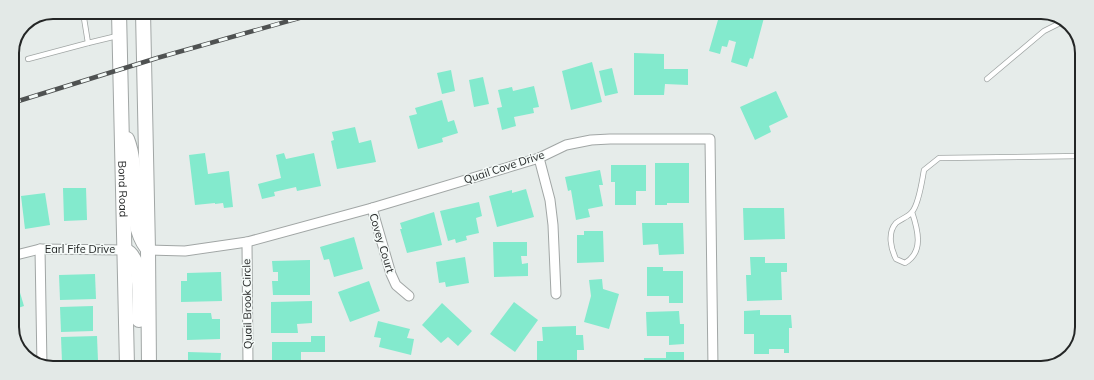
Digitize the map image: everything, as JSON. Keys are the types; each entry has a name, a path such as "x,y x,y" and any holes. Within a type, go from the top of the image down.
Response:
{"main road":[{"name":"Bond Road","path":"119,19 127,361"},
{"path":"143,19 149,361"},
{"path":"121,122 130,146 135,178 137,230 148,250"},
{"path":"124,250 133,255 138,275 140,361"}],"street":[{"name":"Quail Cove Drive","path":"148,250 185,251 246,242 372,208 538,158 566,145 591,140 710,139 713,361"},
{"path":"538,158 550,200 553,225 556,294"},
{"name":"Covey Court","path":"372,208 391,274 396,285 409,296"},
{"name":"Quail Brook Circle","path":"246,242 248,361"},
{"name":"Earl Fife Drive","path":"19,254 40,249 124,250"},
{"path":"40,249 42,359"}],"lane":[{"path":"84,19 88,43"},
{"path":"987,80 1044,31 1058,24"},
{"path":"28,59 119,36"},
{"path":"912,212 917,225 919,244 912,258 905,263 896,259 892,250 891,235 896,224 912,212 919,195 924,170 939,158 1075,156"}],"building":[{"path":"718,19 764,19 753,59 750,58 747,67 731,62 736,42 729,40 727,47 722,46 720,54 709,51"},
{"path":"634,53 664,54 664,69 688,69 688,85 665,84 664,95 634,95"},
{"path":"592,62 602,102 571,110 562,71"},
{"path":"612,68 618,93 605,96 599,71"},
{"path":"451,70 455,91 442,94 437,73"},
{"path":"483,77 489,104 474,107 469,80"},
{"path":"534,86 539,107 533,108 534,113 514,117 516,126 502,130 497,108 502,107 498,90 512,87 513,91"},
{"path":"776,91 788,117 769,126 771,132 755,140 740,107"},
{"path":"442,100 448,122 454,120 458,133 442,138 443,142 418,149 409,116 417,114 415,108"},
{"path":"355,127 359,143 371,140 376,162 337,169 331,141 334,140 332,132"},
{"path":"205,153 208,174 229,171 233,207 224,208 223,203 195,205 189,155"},
{"path":"284,153 286,159 314,153 321,186 297,191 296,187 274,192 275,196 262,199 258,184 281,178 276,155"},
{"path":"655,163 689,163 689,203 667,203 667,205 655,205"},
{"path":"611,165 646,165 646,191 636,191 636,205 615,205 615,182 611,182"},
{"path":"600,170 603,185 599,185 603,206 588,209 590,217 576,220 571,190 568,191 565,177"},
{"path":"63,188 86,188 87,220 64,221"},
{"path":"526,189 534,217 497,227 489,196 512,190 512,193"},
{"path":"45,193 50,225 25,229 21,196"},
{"path":"479,202 482,216 476,218 479,233 466,236 467,240 456,243 455,239 448,241 440,211"},
{"path":"743,208 784,208 785,239 744,240"},
{"path":"434,212 442,245 407,253 400,229 402,229 400,223"},
{"path":"642,223 683,223 684,254 659,255 658,244 643,245"},
{"path":"584,231 603,231 604,262 577,263 577,235 584,235"},
{"path":"354,237 363,269 334,277 329,259 324,260 320,247"},
{"path":"493,242 527,242 527,256 521,256 522,264 528,263 528,276 494,277"},
{"path":"465,257 469,283 446,287 445,282 439,283 436,262"},
{"path":"750,257 765,257 765,263 787,263 787,272 781,272 782,300 747,301 746,275 751,275"},
{"path":"310,260 310,295 273,295 272,281 278,281 278,272 273,272 272,261"},
{"path":"647,267 663,267 663,271 683,271 683,303 669,303 669,296 647,296"},
{"path":"221,272 222,301 181,302 181,281 187,281 187,273"},
{"path":"95,274 96,299 60,300 59,275"},
{"path":"602,279 603,289 619,294 609,329 584,322 591,296 589,280"},
{"path":"369,281 380,311 350,322 338,292"},
{"path":"19,289 24,306 19,308"},
{"path":"312,301 312,323 297,324 298,333 271,333 271,302"},
{"path":"514,302 538,320 515,352 490,334"},
{"path":"442,303 472,331 458,346 448,337 441,343 422,325"},
{"path":"93,306 93,331 61,332 60,307"},
{"path":"760,310 760,315 791,315 792,328 789,328 789,353 784,353 784,349 769,349 769,354 754,354 754,334 744,334 744,311"},
{"path":"679,311 680,324 684,324 684,344 669,345 669,336 647,336 646,312"},
{"path":"187,313 211,313 212,319 220,319 220,339 187,340"},
{"path":"378,321 410,329 407,338 414,339 411,355 379,347 381,338 374,337"},
{"path":"576,326 576,335 583,335 584,350 577,350 577,360 537,360 537,341 543,341 542,327"},
{"path":"97,336 98,361 62,361 61,337"},
{"path":"311,336 325,336 325,352 301,352 301,361 272,361 272,342 311,342"},
{"path":"188,352 221,353 220,361 188,361"},
{"path":"666,352 684,352 684,361 644,361 644,358 666,358"}],"railway":[{"path":"19,101 157,58 296,19"}]}
